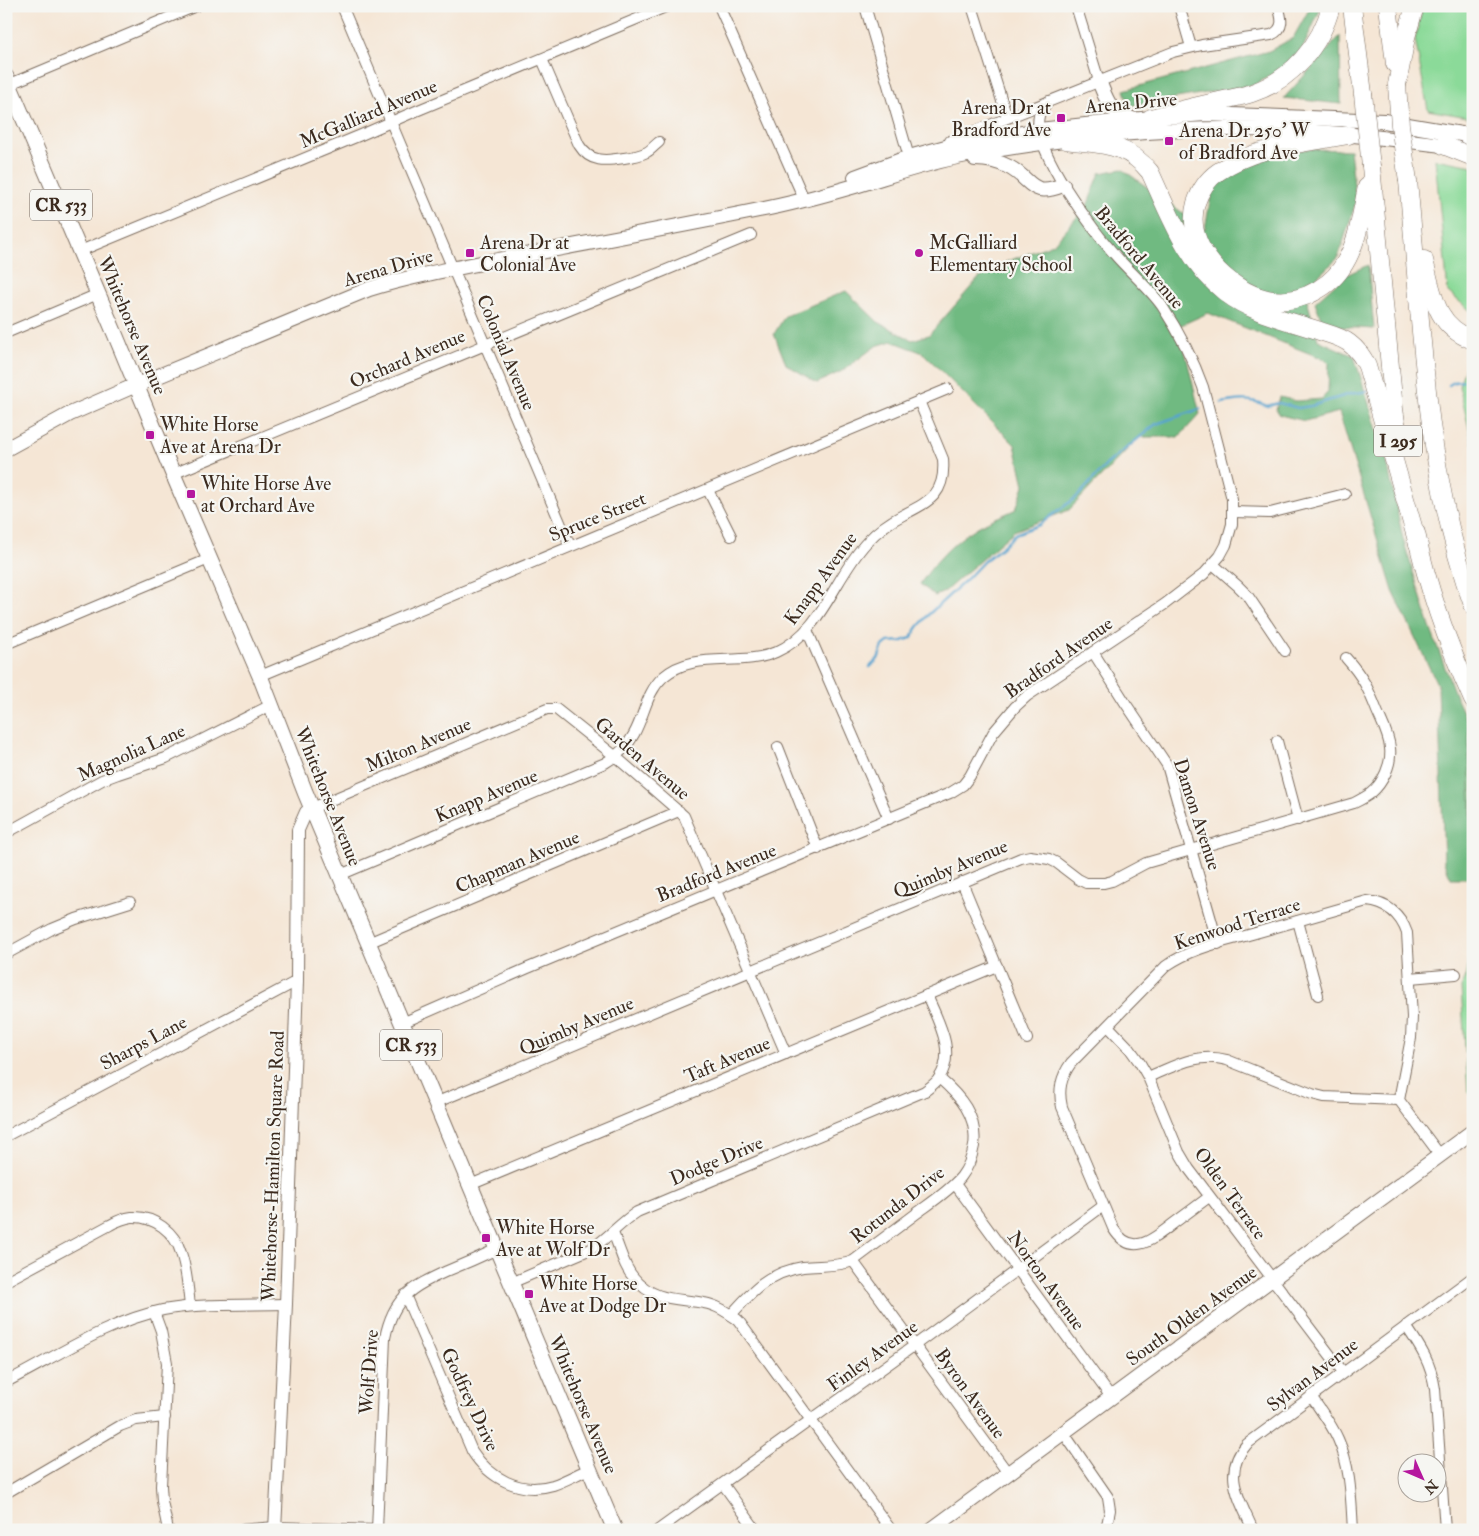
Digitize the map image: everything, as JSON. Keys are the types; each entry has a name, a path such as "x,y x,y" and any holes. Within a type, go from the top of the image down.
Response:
{"highway":[{"path":"1143,119 1251,93 1286,76 1305,58 1313,47 1321,34 1331,6"},
{"name":"I 295","path":"1352,6 1364,94 1395,414 1402,464 1418,544 1437,609 1473,700"},
{"name":"I 295","path":"1388,6 1400,125 1408,181 1429,411 1448,521 1473,606"},
{"path":"1397,84 1406,37 1415,6"},
{"path":"1349,135 1264,151 1218,172 1204,187 1195,207 1194,228 1202,251 1226,278 1255,295 1266,299 1283,300 1300,298 1312,293 1323,287 1340,271 1350,254 1356,238 1371,169"},
{"path":"1066,140 1114,146 1125,150 1143,164 1150,172 1193,259 1203,272 1228,294 1252,308 1338,337 1356,349 1368,366 1418,544"},
{"path":"1443,145 1473,157"},
{"path":"1410,206 1435,305 1447,324 1455,331 1473,340"}],"main road":[{"name":"Whitehorse Avenue","path":"8,80 260,676 340,876 615,1530"},
{"path":"1099,81 1111,108 1120,115 1143,119"},
{"name":"Arena Drive","path":"6,448 70,414 136,385 369,289 395,281 762,210 949,159 1040,137 1143,119 1205,114 1384,121 1471,138"},
{"name":"Arena Drive","path":"804,199 853,178 923,152 977,140 1040,137 1066,140 1152,131 1218,129 1296,130 1443,145 1471,138"},
{"path":"949,159 974,158 997,162 1018,173 1036,188 1043,190 1050,190 1063,185"},
{"name":"South Olden Avenue","path":"931,1530 1473,1131"}],"street":[{"path":"165,6 170,17"},
{"path":"8,80 196,6"},
{"name":"Colonial Avenue","path":"342,6 570,546"},
{"name":"McGalliard Avenue","path":"80,251 668,6"},
{"path":"719,6 804,199"},
{"path":"865,6 909,157"},
{"path":"972,6 1007,117"},
{"path":"1076,6 1099,81"},
{"path":"1179,6 1191,47"},
{"path":"923,152 1173,52 1191,47 1271,35 1280,29 1282,24 1278,6"},
{"path":"542,59 579,145 586,154 607,161 639,155 648,151 659,142"},
{"path":"1040,137 1038,117 1042,108 1049,101"},
{"name":"Bradford Avenue","path":"402,1023 528,968 818,849 963,786 993,733 1015,706 1027,696 1165,604 1214,565 1226,545 1232,524 1233,512 1232,500 1203,387 1176,327 1144,284 1100,239 1063,185 1040,137"},
{"name":"Orchard Avenue","path":"173,474 709,248 751,234"},
{"path":"6,333 98,294"},
{"name":"Spruce Street","path":"260,676 948,389"},
{"name":"Knapp Avenue","path":"340,876 606,763 616,757 635,733 649,695 660,681 673,670 695,662 749,659 763,656 787,646 807,630 856,555 866,543 889,523 929,501 939,488 944,469 942,459 919,401"},
{"path":"708,490 731,536"},
{"path":"1233,512 1270,513 1345,494"},
{"path":"6,644 209,559"},
{"path":"1214,565 1248,596 1285,651"},
{"path":"807,630 889,819"},
{"name":"Damon Avenue","path":"1093,652 1167,765 1218,944"},
{"name":"Quimby Avenue","path":"435,1103 1021,858 1030,856 1049,859 1086,883 1104,883 1112,881 1146,863 1354,803 1371,794 1377,787 1388,767 1390,747 1387,735 1365,682 1346,658"},
{"name":"Magnolia Lane","path":"6,833 102,780 166,758 271,705"},
{"name":"Garden Avenue","path":"537,713 547,709 556,709 616,757 684,816 786,1054"},
{"name":"Milton Avenue","path":"312,808 537,713"},
{"path":"1277,741 1298,820"},
{"path":"778,747 818,849"},
{"name":"Whitehorse-Hamilton Square Road","path":"275,1528 286,1304 297,981 298,830 306,812 312,808"},
{"name":"Chapman Avenue","path":"368,943 679,812"},
{"path":"962,882 1027,1039"},
{"name":"Kenwood Terrace","path":"1209,1197 1150,1241 1137,1244 1129,1243 1117,1235 1112,1228 1062,1106 1060,1088 1062,1079 1071,1063 1172,962 1188,953 1367,901 1386,905 1399,916 1407,933 1410,978 1411,1038 1399,1100"},
{"path":"6,954 52,929 76,919 130,902"},
{"path":"1298,921 1318,995"},
{"name":"Taft Avenue","path":"470,1185 997,966"},
{"path":"1410,978 1456,974"},
{"name":"Sharps Lane","path":"6,1136 297,981"},
{"path":"927,995 946,1045 945,1062 939,1078"},
{"name":"Olden Terrace","path":"1108,1026 1130,1049 1148,1077 1179,1152 1188,1168 1343,1372"},
{"path":"1148,1077 1195,1058 1218,1057 1312,1094 1399,1100 1440,1155"},
{"name":"Rotunda Drive","path":"731,1315 750,1292 773,1277 803,1267 843,1265 853,1261 955,1184 970,1163 973,1152 974,1129 970,1115 961,1099 939,1078"},
{"name":"Dodge Drive","path":"511,1283 592,1249 613,1233 627,1218 637,1212 920,1093 933,1085 939,1078"},
{"name":"Norton Avenue","path":"955,1184 1111,1397"},
{"name":"Finley Avenue","path":"658,1530 811,1421 1103,1206"},
{"path":"6,1281 110,1225 123,1219 142,1218 160,1225 176,1240 182,1253 190,1306"},
{"path":"613,1233 626,1266 641,1286 672,1300 706,1303 731,1315 745,1327 891,1530"},
{"name":"Wolf Drive","path":"377,1530 385,1338 392,1314 406,1295 423,1282 497,1249"},
{"name":"Byron Avenue","path":"853,1261 1008,1473"},
{"name":"Sylvan Avenue","path":"1253,1530 1235,1489 1233,1478 1240,1452 1247,1444 1473,1277"},
{"name":"Godfrey Drive","path":"406,1295 472,1451 487,1470 507,1483 531,1488 553,1485 589,1469"},
{"path":"6,1382 114,1325 154,1312 190,1306 286,1304"},
{"path":"154,1312 161,1331 167,1363 161,1486 168,1530"},
{"path":"1406,1326 1424,1352 1433,1375 1445,1530"},
{"path":"1311,1396 1331,1425 1344,1456 1350,1486 1353,1530"},
{"path":"6,1493 120,1426 136,1420 165,1417"},
{"path":"1063,1432 1108,1497 1110,1510 1106,1530"},
{"path":"723,1484 756,1530"},
{"path":"240,1530 244,1528 275,1528 377,1530"}],"green space":[{"path":"1311,6 1321,6 1303,48 1287,66 1254,85 1129,106 1124,90 1269,51 1293,38"},
{"path":"1423,6 1473,6 1473,118 1428,110 1415,39"},
{"path":"1340,36 1341,104 1284,98"},
{"path":"1307,149 1350,150 1356,202 1338,258 1304,289 1318,340 1354,356 1387,462 1403,539 1430,627 1456,697 1468,723 1473,878 1451,878 1444,863 1438,686 1393,591 1339,412 1305,421 1280,415 1276,409 1280,397 1296,401 1322,399 1328,392 1329,363 1326,360 1208,313 1179,326 1200,414 1179,437 1139,437 1069,510 1014,531 944,592 935,596 920,584 944,554 965,535 989,521 1016,509 1024,485 1015,445 923,353 892,341 876,346 842,371 817,383 786,364 774,334 785,316 846,291 878,322 912,340 929,335 978,279 1006,262 1053,244 1087,206 1100,173 1122,169 1205,229 1213,184 1262,156"},
{"path":"1435,159 1473,166 1473,313 1448,292"},
{"path":"1368,265 1374,329 1324,326 1315,302 1344,276"},
{"path":"1473,343 1473,445 1459,386"},
{"path":"1468,723 1473,733 1473,857"},
{"path":"1473,933 1473,1097 1468,1091 1461,988 1465,979"}],"waterway":[{"path":"1449,385 1454,382 1473,380"},
{"path":"1222,403 1244,400 1267,406 1279,403 1298,408 1368,391"},
{"path":"870,667 878,659 883,646 888,642 911,638 929,614 1015,534 1039,525 1078,496 1107,464 1156,424 1200,409"}],"place":[{"name":"Arena Dr at Bradford Ave","path":"1061,118"},
{"name":"Arena Dr 250' W of Bradford Ave","path":"1169,141"},
{"name":"Arena Dr at Colonial Ave","path":"470,253"},
{"name":"McGalliard Elementary School","path":"919,253"},
{"name":"White Horse Ave at Arena Dr","path":"150,435"},
{"name":"White Horse Ave at Orchard Ave","path":"191,494"},
{"name":"White Horse Ave at Wolf Dr","path":"486,1238"},
{"name":"White Horse Ave at Dodge Dr","path":"529,1294"}]}
